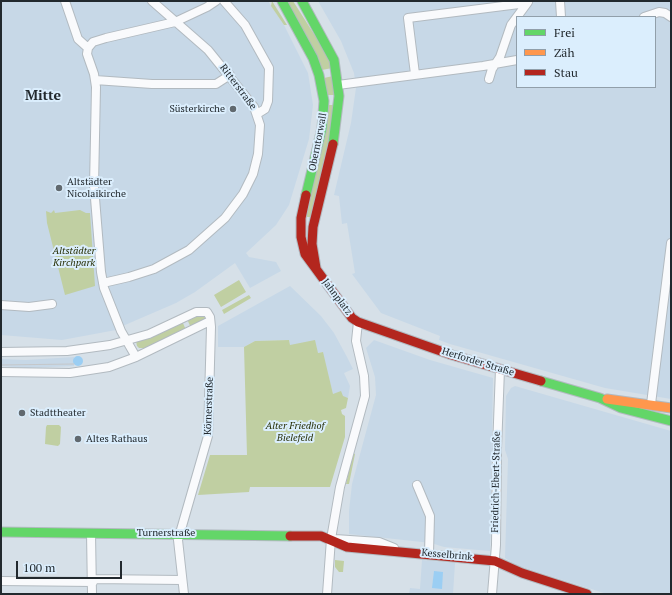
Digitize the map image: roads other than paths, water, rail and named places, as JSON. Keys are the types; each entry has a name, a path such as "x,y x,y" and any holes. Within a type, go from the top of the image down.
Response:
{"street":[{"path":"65,1 79,41 88,48"},
{"name":"Ritterstraße","path":"103,283 129,277 162,265 189,250 225,218 243,194 255,165 260,130 257,114 230,75 204,46 152,1"},
{"path":"136,357 126,341 103,283 96,213 94,160 95,80 88,54 88,48 93,42 111,36 175,22 207,7 216,1"},
{"path":"224,1 244,25 270,68 268,102 265,109 257,114"},
{"name":"Oberntorwall","path":"282,1 313,58 323,93 324,112 322,128 306,196"},
{"name":"Jahnplatz","path":"302,1 326,42 334,60 338,85 337,122 312,236 317,271"},
{"path":"308,1 310,15"},
{"path":"560,1 561,16"},
{"path":"415,74 408,18 528,2"},
{"path":"518,16 528,2"},
{"path":"647,16 659,12 671,17"},
{"path":"489,79 495,64 500,57 511,25 516,18"},
{"path":"338,85 516,60"},
{"path":"95,80 152,84 216,84 230,75"},
{"name":"Jahnplatz","path":"306,196 301,218 301,237 305,254 350,316 358,322"},
{"path":"666,420 653,413 650,404 671,243"},
{"path":"1,305 29,307 52,304"},
{"path":"1,352 74,351 126,341 149,334 200,311 207,312 210,318 136,357 116,365 82,372 1,372"},
{"name":"Körnerstraße","path":"184,594 178,544 208,436 210,318"},
{"path":"327,594 331,539 340,487 365,396 364,376 356,341 358,322"},
{"name":"Herforder Straße","path":"358,322 446,353 600,398 621,408 666,420"},
{"name":"Friedrich-Ebert-Straße","path":"492,594 495,560 500,369"},
{"name":"Herforder Straße","path":"600,398 671,408"},
{"path":"417,485 430,516 429,553"},
{"name":"Turnerstraße","path":"1,532 308,535 321,536 331,539"},
{"path":"91,533 92,594"},
{"name":"Kesselbrink","path":"331,539 338,544 347,547 495,560 522,573 587,594"},
{"path":"1,581 182,580"}],"water":[{"path":"76,356 80,356 82,357 82,365 76,366 73,363 73,359"},
{"path":"434,571 443,572 442,589 432,588"}],"tram line":[{"path":"1,365 74,364"}],"place":[{"name":"Süsterkirche","path":"233,109"},
{"name":"Altstädter Nicolaikirche","path":"59,188"},
{"name":"Stadttheater","path":"22,413"},
{"name":"Altes Rathaus","path":"78,439"}],"district":[{"name":"Mitte","path":"43,96"}],"park label":[{"name":"Altstädter Kirchpark","path":"74,256"},
{"name":"Alter Friedhof Bielefeld","path":"295,432"}]}
